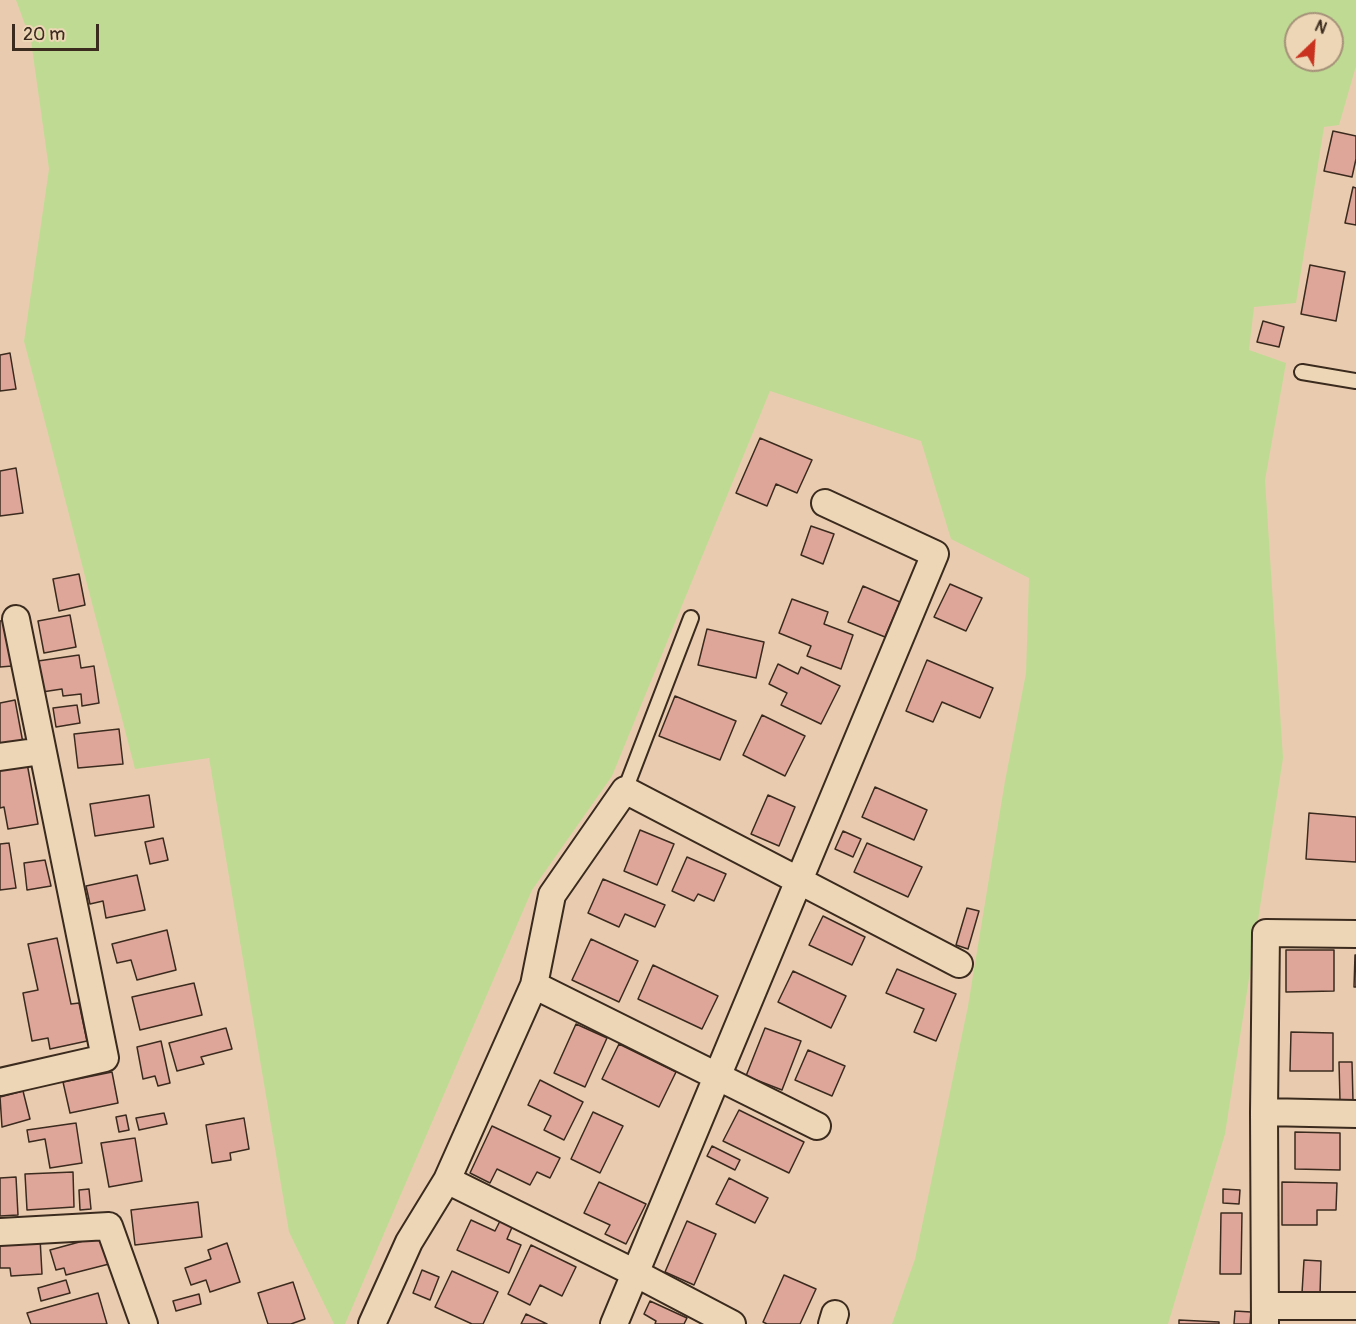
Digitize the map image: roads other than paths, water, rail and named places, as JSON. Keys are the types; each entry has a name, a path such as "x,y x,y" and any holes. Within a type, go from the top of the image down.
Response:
{"street":[{"path":"614,1324 936,554 825,503"},
{"path":"0,1082 105,1058 16,620"},
{"path":"0,758 42,751"},
{"path":"372,1324 409,1242 447,1180 534,986 552,894 625,790 959,964"},
{"path":"1356,934 1266,933 1264,1112 1265,1315 1356,1306"},
{"path":"534,986 817,1126"},
{"path":"1264,1112 1356,1114"},
{"path":"447,1180 732,1324"},
{"path":"0,1232 108,1226 144,1324"}],"lane":[{"path":"1302,372 1356,381"},
{"path":"625,790 691,618"}]}
